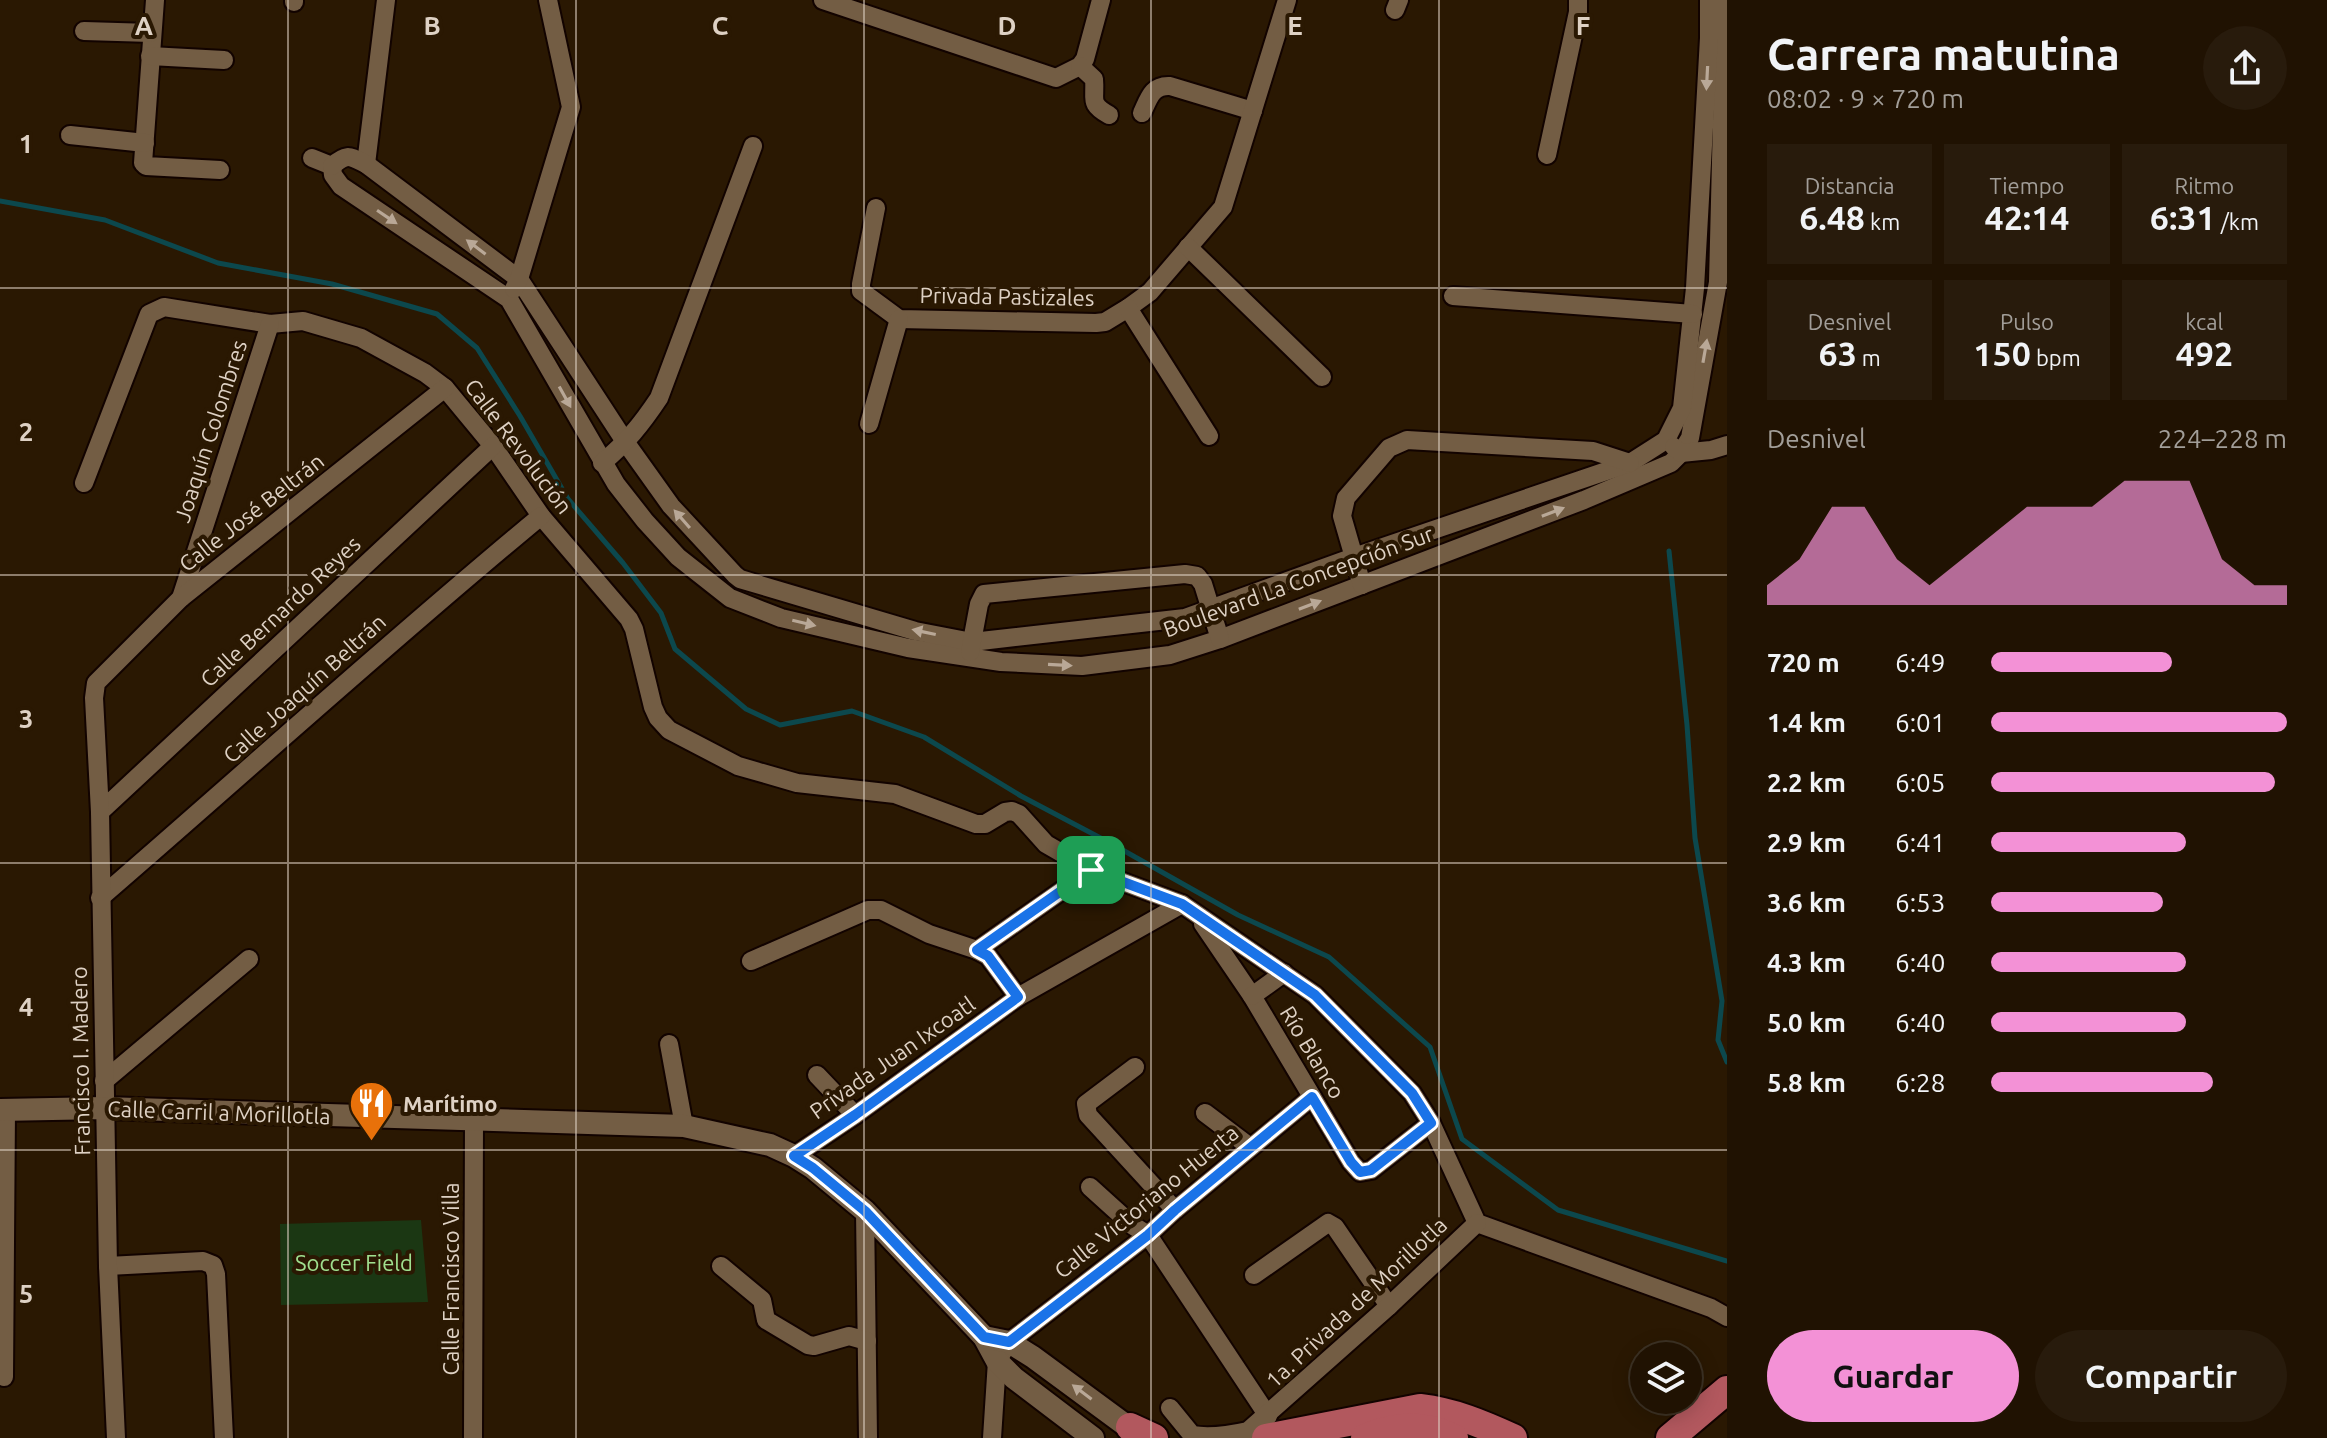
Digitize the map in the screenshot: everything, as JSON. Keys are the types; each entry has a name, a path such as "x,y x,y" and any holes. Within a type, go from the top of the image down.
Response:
{"main road":[{"path":"1670,1438 1727,1390"},
{"path":"1267,1427 1420,1408 1471,1419 1513,1438"},
{"path":"1365,1438 1394,1427 1423,1427 1454,1438"}],"street":[{"path":"155,0 143,163 146,166 220,170"},
{"path":"312,158 332,166 347,156 366,164 386,0"},
{"path":"509,299 519,279 571,107 548,0"},
{"path":"823,0 1056,78 1080,66 1085,59 1101,0"},
{"path":"882,0 882,20"},
{"name":"Privada Pastizales","path":"876,208 861,291 899,319 1105,322 1150,292 1223,207 1287,0"},
{"path":"1547,155 1578,0"},
{"path":"1681,453 1690,438 1722,280 1721,45 1709,0"},
{"path":"1725,0 1682,408 1666,440 1681,453 1727,445"},
{"path":"84,31 151,33"},
{"path":"150,56 224,60"},
{"path":"1080,66 1094,79 1093,102 1096,108 1109,115"},
{"path":"1142,113 1154,89 1161,85 1253,111"},
{"path":"70,135 145,143"},
{"path":"602,463 626,443 659,398 753,146"},
{"name":"Boulevard La Concepción Sur","path":"366,164 519,279 671,506 740,579 915,631 1001,662 1082,666 1170,655 1220,639 1584,500 1671,463 1681,453"},
{"name":"Boulevard La Concepción Sur","path":"332,166 333,175 341,186 509,299 602,463 645,521 678,557 730,598 781,618 908,648 970,650 1185,618 1630,463 1666,440"},
{"path":"1188,247 1322,377"},
{"path":"1695,288 1722,280"},
{"path":"1453,296 1693,314"},
{"name":"Calle Revolución","path":"84,483 149,314 164,307 270,324 303,321 361,338 425,373 445,388 493,446 541,516 629,619 653,707 669,730 738,766 797,783 895,794 976,824 985,824 1012,811 1019,814 1046,844 1091,870"},
{"path":"1128,308 1209,436"},
{"path":"869,424 899,319"},
{"name":"Joaquín Colombres","path":"181,598 270,324"},
{"name":"Calle José Beltrán","path":"96,683 181,598 445,388"},
{"path":"1362,585 1342,516 1346,498 1389,448 1407,440 1593,451 1630,463"},
{"name":"Calle Bernardo Reyes","path":"100,812 493,446"},
{"name":"Calle Joaquín Beltrán","path":"100,898 422,615 541,516"},
{"path":"970,650 979,604 984,594 1185,574 1197,576 1203,584 1220,639"},
{"name":"Francisco I. Madero","path":"96,683 108,1266 116,1438"},
{"path":"977,950 1091,870 1182,904 1315,995 1412,1093 1431,1123 1477,1223 1711,1308 1727,1317"},
{"name":"Privada Juan Ixcoatl","path":"794,1156 1018,997 1182,904"},
{"path":"751,961 868,910 881,910 929,934 988,956 1018,997"},
{"name":"Río Blanco","path":"1198,916 1252,996 1351,1162 1360,1172 1371,1170 1431,1123"},
{"path":"104,1081 249,959"},
{"path":"1252,996 1284,973"},
{"path":"669,1044 684,1126"},
{"path":"1135,1067 1086,1104 1086,1110 1175,1210"},
{"path":"817,1075 855,1115"},
{"name":"Calle Victoriano Huerta","path":"1003,1351 1148,1235 1312,1097"},
{"name":"Calle Carril a Morillotla","path":"3,1110 104,1108 684,1126 770,1145 813,1168 865,1211 984,1337 1003,1351 1033,1357 1143,1434"},
{"path":"3,1110 4,1377"},
{"path":"1205,1113 1250,1147"},
{"name":"Calle Francisco Villa","path":"473,1438 474,1121"},
{"path":"1090,1187 1132,1225 1148,1235 1267,1427"},
{"path":"865,1211 868,1438"},
{"path":"1254,1275 1328,1223 1335,1227 1389,1306"},
{"name":"1a. Privada de Morillotla","path":"1170,1408 1197,1437 1222,1437 1267,1427 1477,1223"},
{"path":"108,1266 203,1261 213,1265 216,1274 224,1438"},
{"path":"721,1266 762,1300 766,1320 808,1345 849,1336 867,1341"},
{"path":"992,1438 1003,1351"},
{"name":"Calle Carril a Morillotla","path":"1003,1351 1014,1378 1093,1438"}],"green space":[{"name":"Soccer Field","path":"421,1220 428,1302 281,1305 280,1224"}],"waterway":[{"path":"0,201 105,220 218,263 332,284 437,314 477,348 568,499 661,613 675,649 746,709 780,725 852,711 924,737 1021,796 1238,915 1329,957 1430,1047 1462,1139 1558,1210 1727,1261"},
{"path":"1669,551 1695,838 1722,1001 1718,1040 1727,1062"}],"place":[{"name":"Marítimo","path":"372,1142"}],"route":[{"path":"1091,870 1182,904 1315,995 1412,1093 1431,1123 1371,1170 1360,1172 1312,1097 1148,1235 1009,1342 984,1337 865,1211 794,1156 1018,997 988,956 977,950 1091,870"}]}
